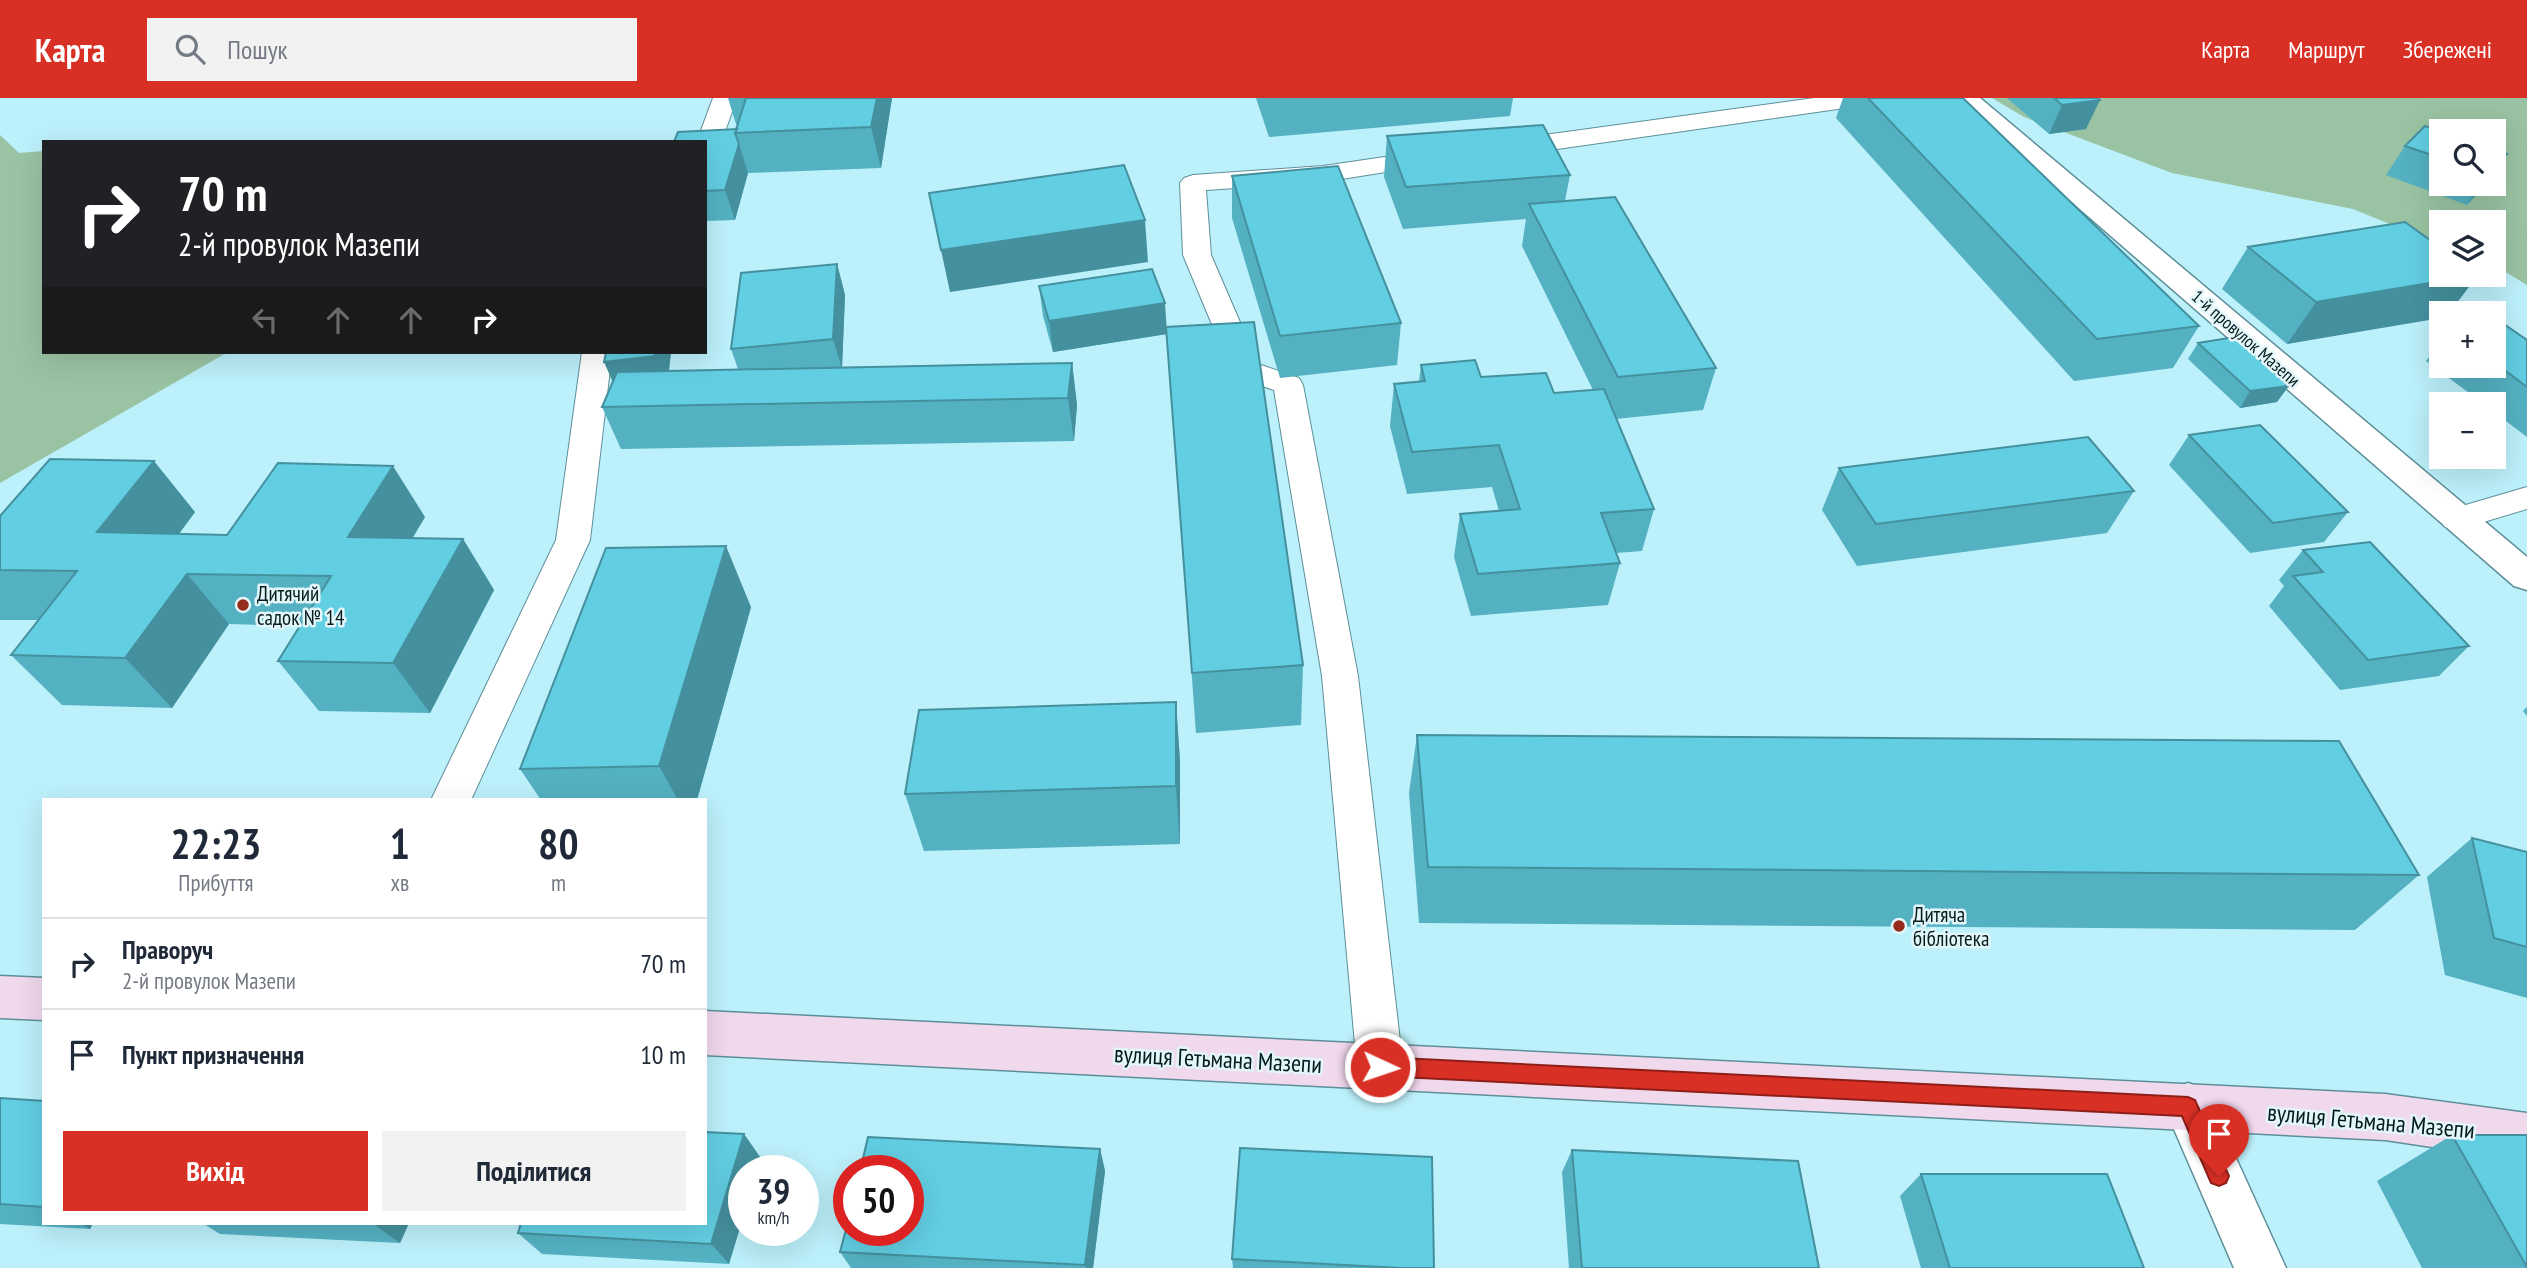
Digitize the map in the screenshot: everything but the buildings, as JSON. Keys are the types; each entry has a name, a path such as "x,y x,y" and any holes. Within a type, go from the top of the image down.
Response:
{"main road":[{"path":"0,997 42,999"},
{"name":"вулиця Гетьмана Мазепи","path":"707,1033 2385,1117 2527,1137"}],"street":[{"name":"1-й провулок Мазепи","path":"1965,98 2527,577"},
{"path":"2188,1106 2260,1268"}],"lane":[{"path":"706,140 711,137 725,98"},
{"path":"1380,1067 1340,676 1288,385 1246,370 1197,255 1193,183 1323,174 1866,98"},
{"path":"452,798 573,540 597,354"},
{"path":"2457,519 2527,498"}],"green space":[{"path":"1992,98 2527,98 2527,285 2506,272 2506,210 2429,210 2429,240 2353,209 2172,173 2024,117"},
{"path":"0,135 19,153 42,151 42,354 225,354 0,483"}],"place":[{"name":"Дитячий садок № 14","path":"243,605"},
{"name":"Дитяча бібліотека","path":"1899,926"}],"route":[{"path":"1380,1067 2188,1106 2219,1176"}]}
